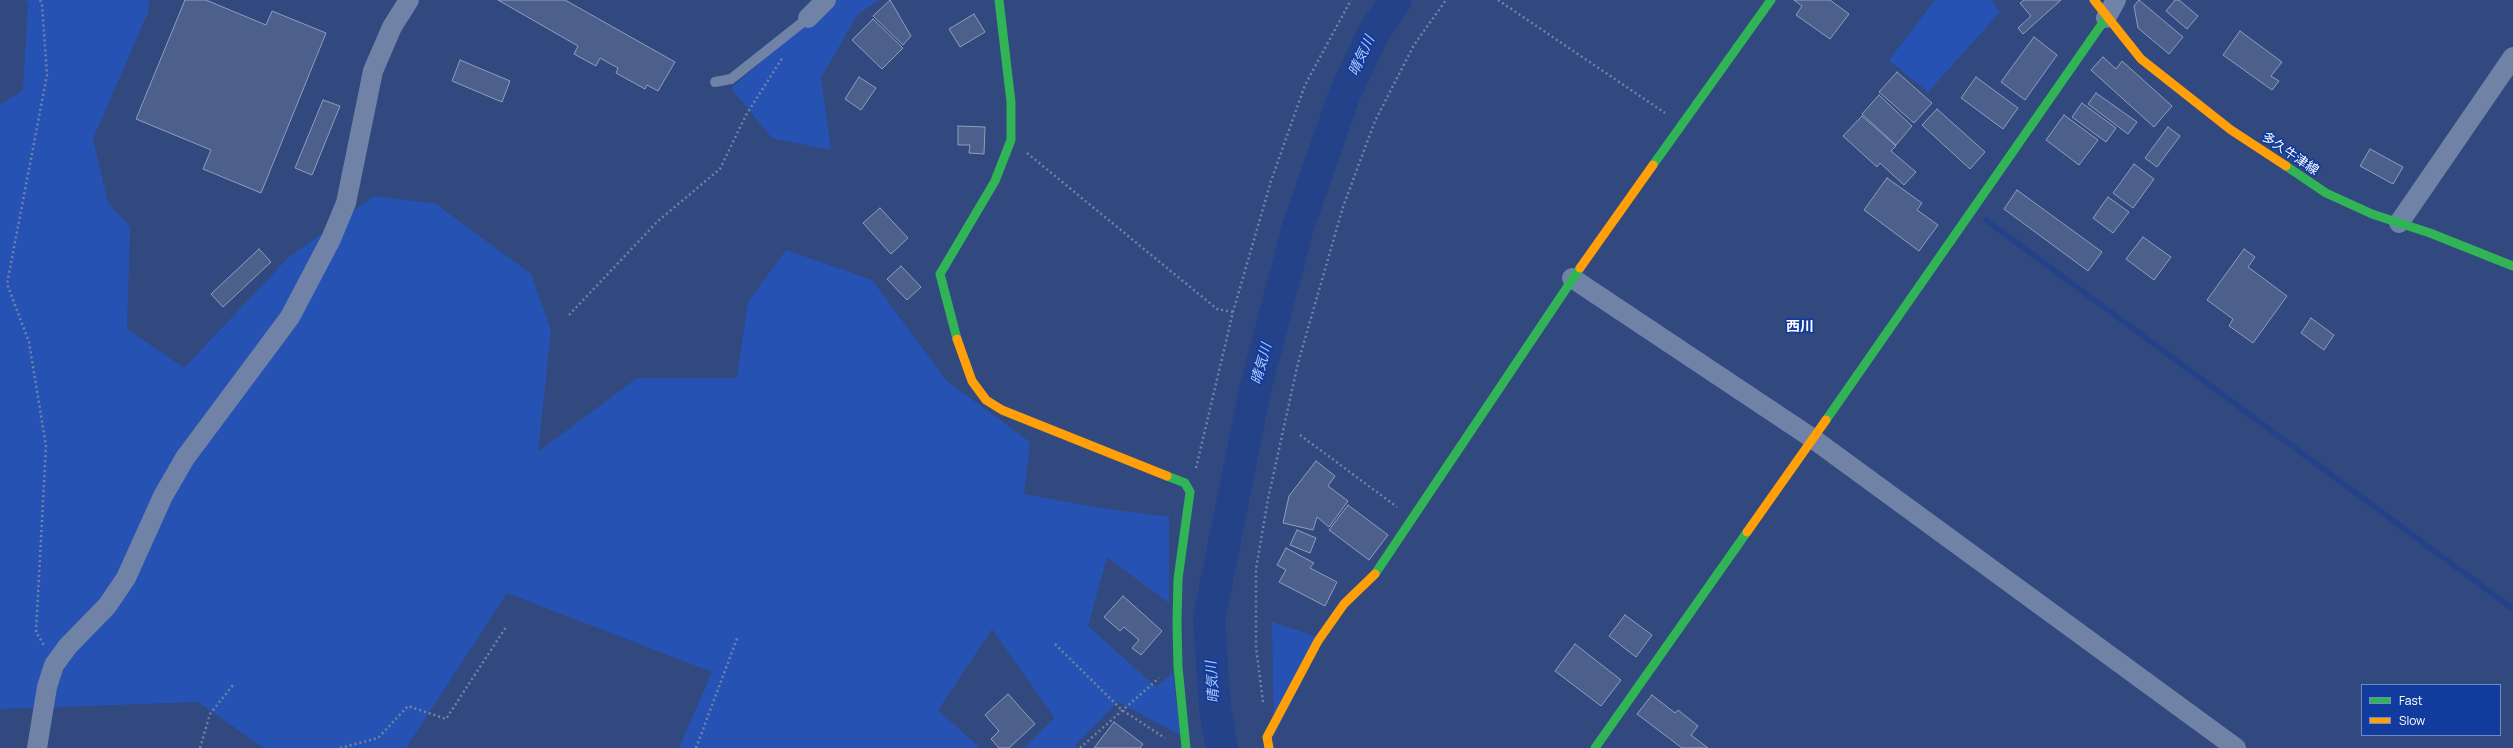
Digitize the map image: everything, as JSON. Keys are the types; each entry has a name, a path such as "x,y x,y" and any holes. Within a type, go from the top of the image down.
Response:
{"street":[{"path":"36,748 47,687 54,665 68,646 107,606 126,578 163,496 185,458 294,310 331,239 346,203 373,71 392,27 409,0"},
{"path":"808,18 826,0"},
{"path":"999,0 1011,102 1011,140 991,188 940,274 961,356 972,382 986,400 1002,410 1184,483 1190,492 1178,579 1178,667 1186,748"},
{"path":"1269,748 1267,737 1318,641 1344,604 1377,572 1572,278 1772,0"},
{"name":"多久牛津線","path":"2094,0 2106,18 2141,59 2231,130 2326,193 2372,214 2481,252 2513,266"},
{"path":"1595,748 2006,164 2106,18 2116,0"},
{"path":"2399,223 2513,57"},
{"path":"1572,278 1812,438 2236,748"}],"lane":[{"path":"716,82 731,78 808,18"}],"path":[{"path":"40,0 42,4 47,75 7,284 29,342 46,446 36,632 54,665"},
{"path":"1190,492 1233,312 1271,181 1305,85 1351,0"},
{"path":"1264,707 1256,647 1256,569 1268,499 1298,363 1343,208 1375,121 1414,45 1446,0"},
{"path":"1498,0 1682,125"},
{"path":"569,316 658,220 720,169 746,115 788,50"},
{"path":"1011,140 1217,309 1233,312"},
{"path":"1300,435 1412,518"},
{"path":"340,748 378,738 408,706 446,719 506,627"},
{"path":"696,748 738,636"},
{"path":"1054,644 1122,710 1167,740"},
{"path":"1080,748 1168,669 1178,667"},
{"path":"200,748 210,714 233,686"}],"shaded area":[{"path":"24,0 149,0 148,12 93,139 108,203 130,227 127,329 184,368 289,257 374,196 436,204 531,274 551,331 538,452 637,378 737,378 748,302 786,250 872,280 947,381 1030,442 1024,494 1099,508 1169,517 1169,603 1107,557 1088,626 1156,687 1173,673 1180,735 1118,702 1075,745 1078,748 1024,748 1055,718 992,629 938,710 980,748 679,748 712,672 507,593 406,748 264,748 198,702 0,709 0,105 23,90 28,3"},
{"path":"812,0 879,0 857,15 821,78 831,150 772,138 731,88 775,50"},
{"path":"1935,0 1991,0 2000,12 1928,92 1889,60"},
{"path":"1272,622 1323,639 1274,736"}],"building":[{"path":"185,0 206,0 266,25 272,11 326,33 261,193 203,169 211,150 136,119"},
{"path":"498,0 565,0 675,62 658,91 647,85 645,89 616,73 618,68 600,58 596,66 574,54 578,46"},
{"path":"890,0 911,36 903,45 873,16"},
{"path":"1794,0 1830,0 1849,14 1830,39 1796,15 1802,6"},
{"path":"2024,0 2061,0 2023,34 2018,28 2031,16 2020,3"},
{"path":"2139,0 2183,37 2169,54 2138,28 2134,6"},
{"path":"2175,0 2179,0 2198,16 2187,29 2166,11"},
{"path":"974,14 985,32 960,47 949,29"},
{"path":"873,19 903,48 882,69 852,40"},
{"path":"2240,31 2282,62 2271,76 2279,81 2272,90 2223,55"},
{"path":"2034,37 2057,55 2025,100 2001,82"},
{"path":"2103,57 2116,69 2122,61 2172,106 2154,127 2091,70"},
{"path":"460,60 510,81 502,102 452,81"},
{"path":"1897,72 1932,103 1914,123 1879,92"},
{"path":"859,77 876,88 861,110 845,99"},
{"path":"1976,77 2018,108 2003,129 1961,98"},
{"path":"2096,93 2137,122 2128,134 2088,104"},
{"path":"1879,95 1912,126 1896,145 1862,114"},
{"path":"323,100 340,106 312,175 295,168"},
{"path":"2082,103 2116,128 2106,142 2072,117"},
{"path":"1937,109 1985,152 1970,169 1922,125"},
{"path":"2064,115 2098,140 2079,165 2046,140"},
{"path":"1862,116 1896,146 1891,151 1916,172 1904,185 1880,163 1877,167 1843,136"},
{"path":"958,126 985,127 984,154 969,153 970,145 958,145"},
{"path":"2168,127 2180,136 2157,167 2145,158"},
{"path":"2370,149 2403,167 2393,184 2360,166"},
{"path":"2134,164 2154,179 2133,208 2113,193"},
{"path":"1887,178 1922,203 1917,210 1938,225 1919,251 1864,210"},
{"path":"2017,190 2102,252 2088,271 2004,209"},
{"path":"2108,197 2129,212 2113,233 2093,218"},
{"path":"880,208 908,238 891,254 863,223"},
{"path":"2143,237 2171,257 2154,280 2126,259"},
{"path":"259,249 271,262 223,307 211,294"},
{"path":"2244,249 2255,257 2248,267 2287,296 2253,343 2229,326 2233,319 2207,300"},
{"path":"901,266 921,287 907,300 887,279"},
{"path":"2311,318 2334,335 2324,350 2301,333"},
{"path":"1316,461 1335,476 1328,486 1348,501 1329,527 1317,517 1313,530 1283,523 1289,496"},
{"path":"1348,505 1388,535 1369,560 1329,530"},
{"path":"1297,530 1316,538 1310,553 1290,545"},
{"path":"1286,548 1314,563 1310,568 1337,582 1325,606 1279,582 1286,570 1277,565"},
{"path":"1123,596 1162,631 1141,655 1132,648 1139,640 1124,627 1120,631 1104,617"},
{"path":"1625,615 1652,635 1636,657 1609,636"},
{"path":"1575,644 1621,680 1601,706 1555,671"},
{"path":"1008,694 1035,724 1009,748 999,748 991,739 999,731 985,715"},
{"path":"1652,695 1675,713 1678,710 1698,726 1691,735 1708,748 1682,748 1637,714"},
{"path":"1114,722 1143,744 1140,748 1094,748"}],"waterway":[{"name":"晴気川","path":"1222,748 1215,708 1209,619 1255,390 1298,227 1345,93 1375,30 1396,0"},
{"path":"1986,220 2513,609"}],"traffic: fast":[{"path":"957,339 940,274 995,181 1011,140 1011,102 999,0"},
{"path":"1653,165 1771,0"},
{"path":"1826,420 2106,18"},
{"path":"2286,166 2326,193 2372,214 2430,233 2513,266"},
{"path":"1375,574 1580,268"},
{"path":"1167,476 1185,483 1190,492 1178,579 1177,623 1178,667 1186,748"},
{"path":"1595,748 1747,532"}],"traffic: slow":[{"path":"2094,0 2141,59 2231,130 2286,166"},
{"path":"1580,268 1653,165"},
{"path":"957,339 972,381 986,400 1002,410 1167,476"},
{"path":"1747,532 1826,420"},
{"path":"1269,748 1267,737 1318,641 1344,604 1375,574"}],"district":[{"name":"西川","path":"1800,327"}]}
